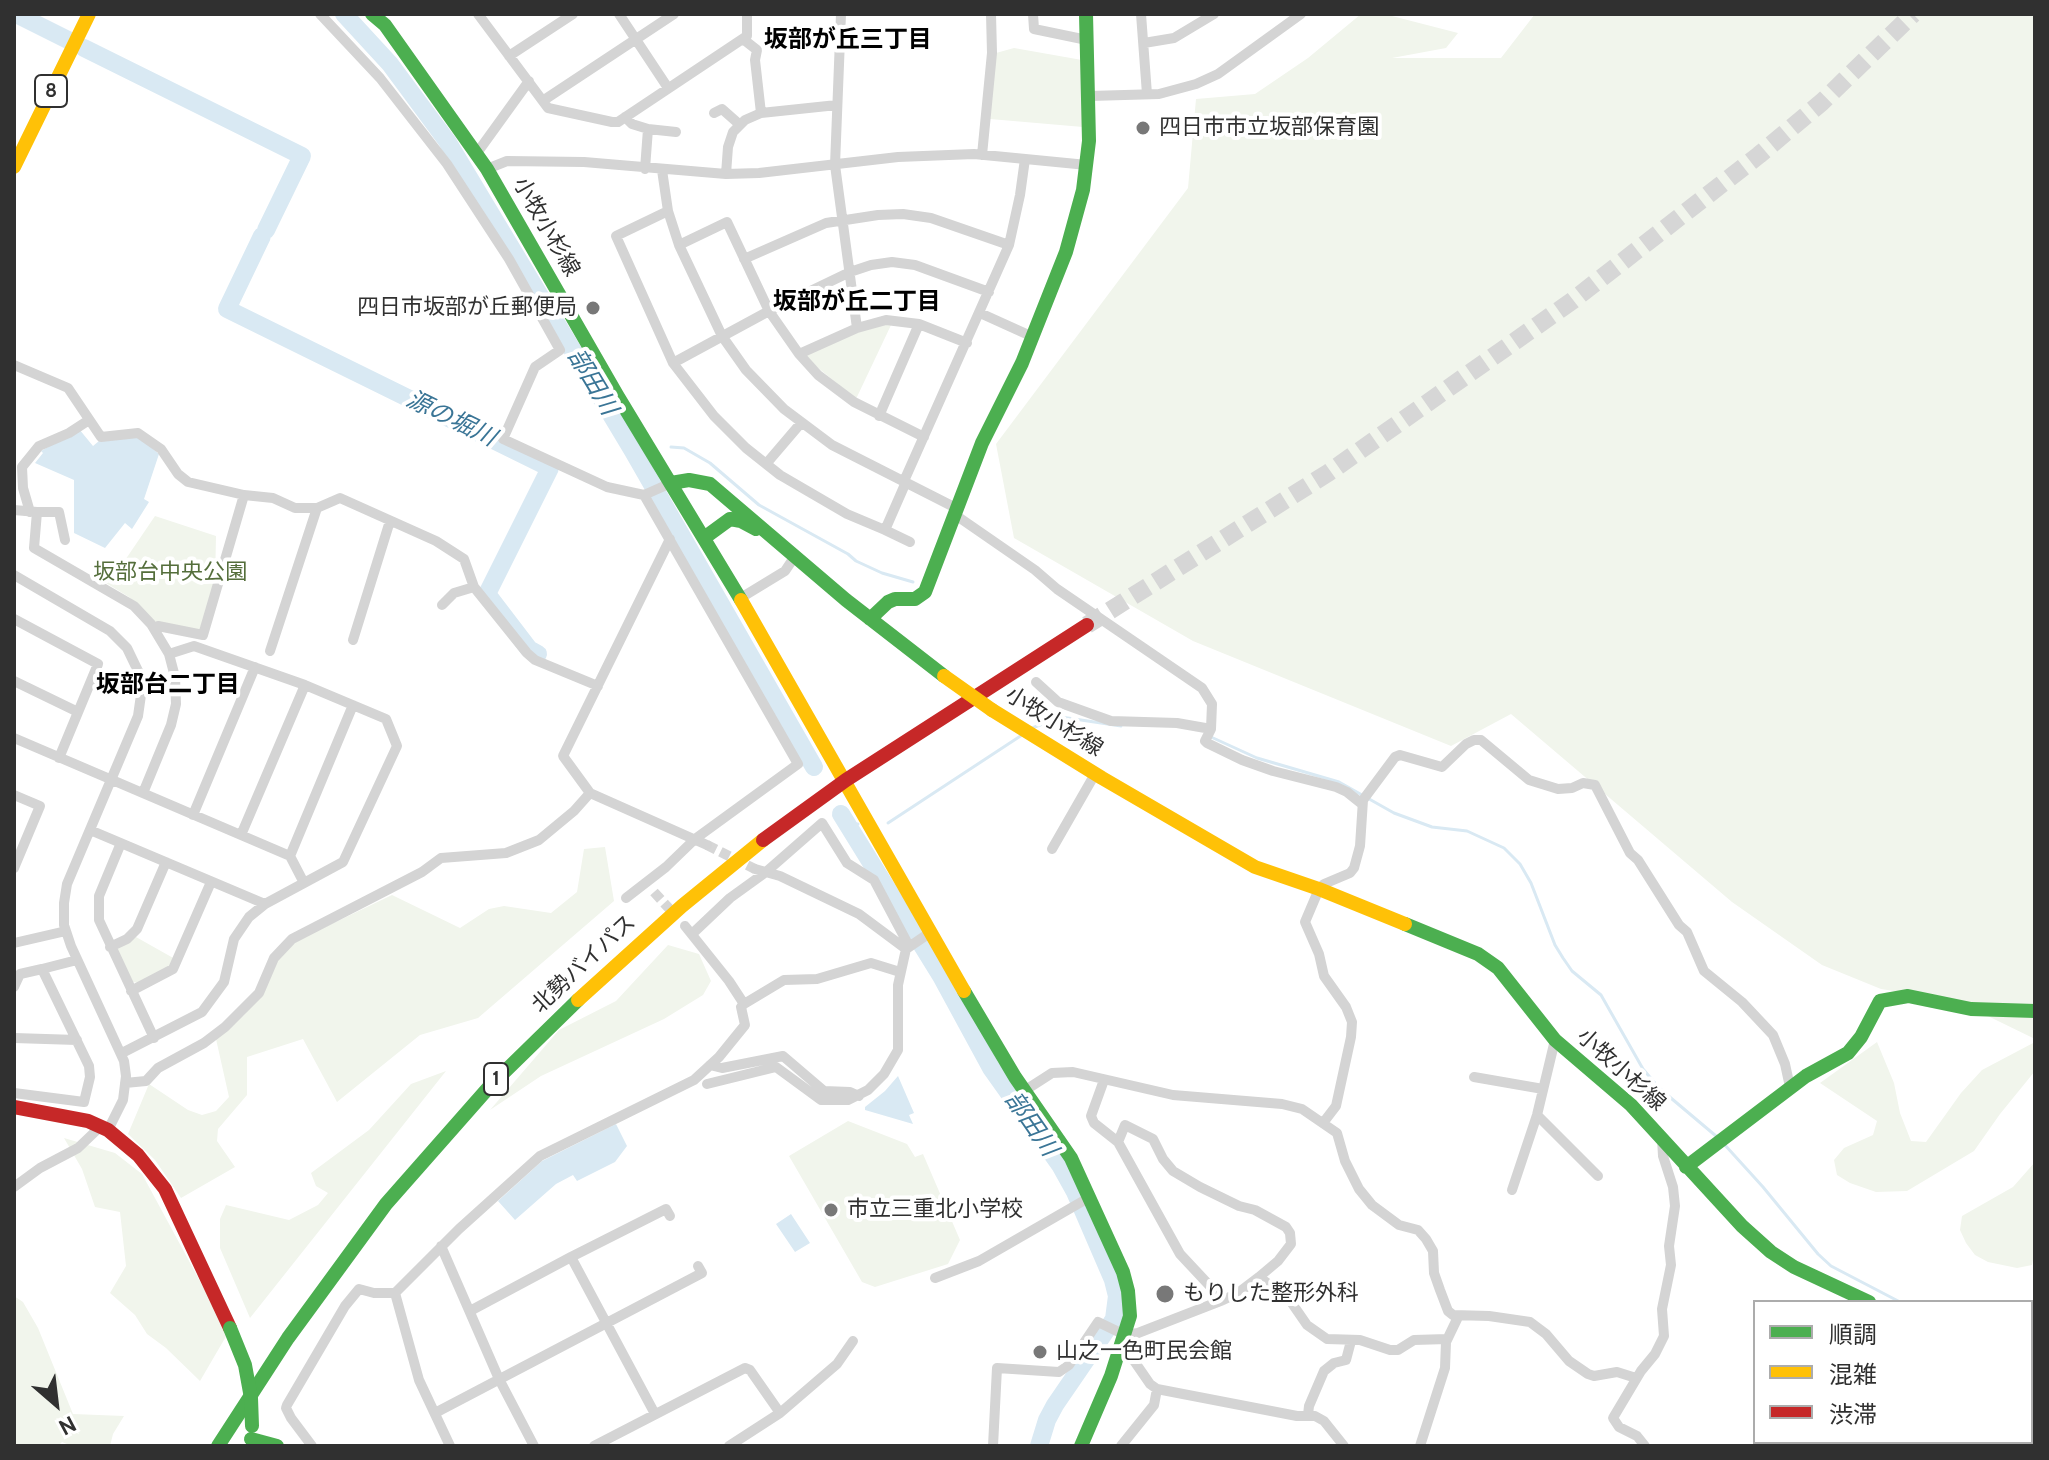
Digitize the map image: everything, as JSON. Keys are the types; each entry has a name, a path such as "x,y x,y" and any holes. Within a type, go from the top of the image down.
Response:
{"main road":[{"name":"8","path":"14,167 89,14"},
{"name":"小牧小杉線","path":"372,14 390,20 477,153 667,485 689,480 710,484 870,619 992,710 1255,867 1319,889 1478,954 1498,968 1555,1040 1631,1105 1742,1226 1771,1252 1794,1267 1865,1300"},
{"path":"870,619 888,602 915,599 927,587 988,429 1033,337 1073,232 1087,165 1090,96 1086,14"},
{"path":"667,485 704,538 779,662 928,934 1024,1091 1071,1158 1126,1282 1130,1316 1081,1446"},
{"path":"704,538 730,519 741,521 778,541"},
{"name":"北勢バイパス","path":"218,1446 288,1338 386,1204 490,1086 615,964 762,840 846,780 1087,625"},
{"path":"1686,1167 1790,1087 1848,1053 1861,1037 1880,1001 1908,996 1971,1009 2035,1011"},
{"path":"14,1107 65,1115 104,1128 138,1155 165,1189 245,1365 251,1398 251,1437 277,1446"}],"street":[{"path":"320,14 380,78 447,164 484,218 560,350 535,367 503,439 607,487 648,494 667,485"},
{"path":"478,14 548,108 612,122 625,117 743,39 748,34 747,14"},
{"path":"509,56 573,14"},
{"path":"619,14 668,88"},
{"path":"544,100 674,14"},
{"path":"841,14 835,165 857,328"},
{"path":"982,155 992,53 991,14"},
{"path":"1033,14 1034,29 1087,40"},
{"path":"1141,14 1147,94"},
{"path":"1144,43 1174,38 1214,14"},
{"path":"1090,96 1171,92 1208,79 1301,14"},
{"path":"743,39 757,50 755,60 761,113"},
{"path":"477,153 529,81"},
{"path":"726,174 729,141 739,124 761,113 837,105"},
{"path":"714,113 722,109 739,124"},
{"path":"625,117 632,124 648,129 676,132"},
{"path":"645,169 648,129"},
{"path":"487,169 507,161 584,162 726,174 898,157 982,155 1087,165"},
{"path":"885,530 1009,245 1025,159"},
{"path":"662,170 668,211 679,245 722,336 746,370 773,399 839,449 955,511 1057,589 1202,688 1212,704 1209,734"},
{"path":"668,211 616,236 673,363 714,416 766,464 812,496 910,542"},
{"path":"744,259 826,223 878,215 920,216 1009,245"},
{"path":"679,245 727,222 769,311 799,354 830,385 879,416 924,437"},
{"path":"673,363 850,272 884,263 908,263 932,269 989,292"},
{"path":"980,313 1033,337"},
{"path":"799,354 857,328 886,320 919,324 967,343"},
{"path":"879,416 919,324"},
{"path":"14,365 68,388 101,437 138,433 161,449 178,474 188,482 244,495 273,498 295,508 317,508 340,498 436,541 464,559 474,587 535,660 598,686"},
{"path":"89,420 39,446 22,467 23,488 34,512 34,548 123,599 154,628 169,654 175,677 176,704 171,725 143,793"},
{"path":"766,464 801,423"},
{"path":"626,898 666,867 695,839 798,764 670,539 648,494"},
{"path":"154,628 158,626 203,635 244,495"},
{"path":"270,651 317,508"},
{"path":"14,510 59,512 65,540"},
{"path":"353,640 390,521"},
{"path":"670,539 563,756 590,793 707,845"},
{"path":"739,599 785,571 795,556"},
{"path":"14,575 110,631 132,656 139,673 141,706 67,884 64,903 66,931 77,960 122,1053 123,1100 104,1128 78,1148 40,1168 14,1187"},
{"path":"442,605 454,593 474,587"},
{"path":"14,619 98,664 59,758"},
{"path":"122,1053 202,1012 224,982 231,946 249,917 265,904 343,862 397,746 386,719 305,685 194,646 169,654"},
{"path":"193,815 255,667"},
{"path":"14,681 78,712"},
{"path":"1036,682 1058,702 1111,721 1190,724 1250,763 1365,799"},
{"path":"241,835 305,685"},
{"path":"290,856 353,705"},
{"path":"14,738 290,856 304,883"},
{"path":"1323,1123 1336,1106 1352,1031 1350,1014 1324,976 1319,954 1305,922 1319,889 1354,868 1360,846 1365,799 1395,757 1400,755 1442,767 1474,740 1481,740 1529,780 1558,789 1583,783 1595,785 1630,853 1687,932 1704,971 1742,1002 1773,1035 1790,1087"},
{"path":"1052,849 1095,774"},
{"path":"125,1083 142,1083 158,1068 204,1043 225,1027 259,993 274,958 287,942 422,872 441,858 506,853 539,840 590,793"},
{"path":"14,795 40,806 14,868"},
{"path":"744,1004 688,930 822,823 847,863 874,880 909,946"},
{"path":"90,830 265,904"},
{"path":"121,843 98,903 101,928 154,1038"},
{"path":"110,947 127,939 137,929 166,862"},
{"path":"761,870 859,914 909,946"},
{"path":"131,991 173,969 211,882"},
{"path":"645,882 654,892"},
{"path":"14,943 66,931"},
{"path":"707,1084 776,1067 821,1100 848,1100 859,1096 884,1074 898,1050 900,972 909,946 928,934"},
{"path":"14,987 20,974 77,960"},
{"path":"312,1446 286,1408 345,1306 359,1289 395,1293 441,1246 540,1156 694,1080 719,1057 745,1025 741,1007 784,980 817,979 871,963 900,972"},
{"path":"14,1093 84,1102 89,1087 89,1066 42,969"},
{"path":"14,1038 77,1040"},
{"path":"1512,1190 1537,1115 1555,1040"},
{"path":"710,1065 722,1068 783,1056 824,1091 850,1092 859,1096"},
{"path":"1024,1091 1052,1073 1061,1071 1173,1095 1282,1104 1302,1109 1337,1133 1345,1161 1366,1198 1399,1225 1418,1230 1431,1246 1440,1290 1448,1311 1458,1317 1489,1316 1530,1322 1546,1334 1569,1361 1588,1374 1594,1376 1617,1372 1636,1378"},
{"path":"1474,1077 1543,1089"},
{"path":"1104,1080 1091,1116 1094,1123 1118,1142 1180,1254 1223,1300"},
{"path":"1537,1115 1598,1176"},
{"path":"1118,1142 1125,1125 1153,1139 1163,1159 1179,1175 1286,1227 1292,1239 1289,1248 1238,1293 1120,1338"},
{"path":"1645,1446 1637,1436 1619,1427 1613,1418 1664,1336 1662,1309 1671,1265 1669,1246 1675,1206 1662,1139"},
{"path":"935,1278 979,1261 1087,1198"},
{"path":"470,1311 666,1209 670,1216"},
{"path":"441,1246 499,1379 534,1446"},
{"path":"571,1257 655,1414"},
{"path":"435,1413 702,1273 698,1266"},
{"path":"1259,1277 1289,1299 1313,1331 1332,1340 1368,1341 1398,1350 1414,1340 1447,1339"},
{"path":"395,1293 419,1380 450,1446"},
{"path":"1420,1446 1445,1368 1447,1339 1458,1317"},
{"path":"993,1446 997,1368 1059,1372 1069,1365 1098,1322 1120,1338 1150,1384 1157,1389 1297,1416 1308,1415 1324,1421 1344,1446"},
{"path":"729,1446 780,1413 837,1364 853,1341"},
{"path":"1308,1415 1324,1371 1334,1363 1346,1360 1351,1341"},
{"path":"594,1446 614,1441 655,1414 745,1368 750,1370 780,1413"},
{"path":"1121,1446 1154,1405 1157,1389"}],"green space":[{"path":"1361,14 1392,14 1458,33 1446,48 1392,58 1501,58 1535,14 2035,14 2035,1039 1957,1001 1881,989 1822,965 1732,902 1511,714 1451,746 1193,641 1014,538 996,444 1188,188 1196,99 1255,94 1308,58"},
{"path":"1014,48 1082,60 1083,127 990,119 996,53"},
{"path":"892,323 856,399 806,358 807,354 868,326"},
{"name":"坂部台中央公園","path":"155,516 216,536 215,584 200,631 164,626 154,621 129,597 96,577 105,568 117,572"},
{"path":"605,847 614,901 478,1018 420,1035 337,1102 303,1039 247,1057 247,1095 218,1129 217,1141 235,1167 181,1198 155,1160 128,1134 149,1084 188,1110 202,1115 216,1111 229,1097 216,1039 245,1014 277,961 294,942 392,895 460,928 489,909 504,906 551,913 577,892 584,849"},
{"path":"136,937 175,959 170,967 139,983 133,982 117,952 119,946"},
{"path":"668,945 699,954 711,981 703,995 664,1019 541,1076 490,1110 559,1030 616,1001"},
{"path":"1877,1042 1894,1083 1900,1113 1911,1141 1926,1142 1961,1093 1982,1070 2035,1042 2035,1071 1974,1151 1907,1191 1876,1192 1837,1175 1834,1160 1844,1148 1873,1135 1877,1121 1820,1083"},
{"path":"446,1071 250,1318 220,1248 220,1219 226,1205 289,1220 318,1205 328,1193 316,1186 311,1173 369,1130 411,1084"},
{"path":"848,1121 907,1144 915,1157 923,1154 960,1240 948,1264 875,1287 862,1282 789,1156"},
{"path":"64,1138 115,1153 142,1174 228,1333 200,1381 147,1334 135,1315 110,1293 126,1266 120,1212 95,1207 82,1169"},
{"path":"2035,1162 2035,1249 2032,1265 2017,1268 1988,1262 1975,1255 1960,1230 1962,1216 2013,1187"},
{"path":"14,1296 23,1302 38,1328 73,1414 124,1416 110,1446 72,1446 62,1442 58,1446 14,1446"},
{"path":"2018,1444 2021,1446 1891,1446"}],"shaded area":[{"path":"79,429 93,446 99,441 139,437 159,454 144,499 149,502 132,529 125,523 105,548 74,533 74,480 35,463 43,453 41,451"},
{"path":"898,1076 914,1113 909,1115 913,1124 865,1110"},
{"path":"616,1124 627,1146 615,1162 577,1181 573,1175 556,1184 515,1220 498,1201 542,1161"},
{"path":"791,1214 810,1243 795,1252 776,1224"}],"waterway":[{"name":"源の堀川","path":"16,14 68,40"},
{"name":"部田川","path":"344,14 390,64 447,141 633,451 814,767"},
{"name":"源の堀川","path":"84,48 302,156 266,230"},
{"name":"源の堀川","path":"262,236 227,309 550,468 487,594 529,649 538,654"},
{"path":"671,447 684,448 710,463 759,505 856,561 913,582"},
{"path":"1032,728 1061,717 1121,726"},
{"path":"888,823 1022,735"},
{"path":"1211,737 1257,758 1339,782 1394,813 1432,827 1467,831 1504,848 1520,864 1531,883 1563,958 1572,971 1601,995 1643,1069 1659,1088 1716,1136"},
{"name":"部田川","path":"841,814 941,976 991,1068 1060,1165 1113,1280 1117,1296 1114,1319 1055,1405 1039,1446"},
{"path":"848,824 858,824"},
{"path":"1724,1144 1831,1266 1896,1300"}],"tunnel":[{"path":"1087,625 1328,473 1572,301 1822,102 1913,14"},
{"path":"707,845 755,869"},
{"path":"654,892 675,915"}],"traffic: fast":[{"path":"372,14 385,25 487,169 617,395 741,600"},
{"path":"870,619 888,602 915,599 925,592 982,443 1022,363 1066,252 1083,190 1089,141 1086,14"},
{"path":"671,483 689,480 710,484 846,600 944,676"},
{"path":"704,538 730,519 756,529"},
{"path":"1405,924 1478,954 1498,968 1555,1040 1631,1105 1742,1226 1771,1252 1794,1267 1865,1300"},
{"path":"964,991 1015,1077 1071,1158 1123,1272 1128,1291 1130,1316 1111,1376 1081,1446"},
{"path":"1686,1167 1806,1076 1848,1053 1861,1037 1880,1001 1908,996 1971,1009 2035,1011"},
{"path":"218,1446 288,1338 386,1204 490,1086 578,1000"},
{"path":"230,1328 245,1365 252,1426"},
{"path":"251,1439 277,1446"}],"traffic: slow":[{"path":"14,167 89,14"},
{"path":"741,600 964,991"},
{"path":"944,676 992,710"},
{"path":"992,710 1255,867 1405,924"},
{"path":"578,1000 682,906 763,840"}],"traffic: jam":[{"path":"763,840 846,780 1087,625"},
{"path":"14,1107 88,1121 108,1130 138,1155 165,1189 230,1328"}],"place":[{"name":"四日市市立坂部保育園","path":"1143,128"},
{"name":"四日市坂部が丘郵便局","path":"593,308"},
{"name":"市立三重北小学校","path":"831,1210"},
{"name":"もりした整形外科","path":"1165,1294"},
{"name":"山之一色町民会館","path":"1040,1352"}],"district":[{"name":"坂部が丘三丁目","path":"848,40"},
{"name":"坂部が丘二丁目","path":"857,302"},
{"name":"坂部台二丁目","path":"168,685"}]}
